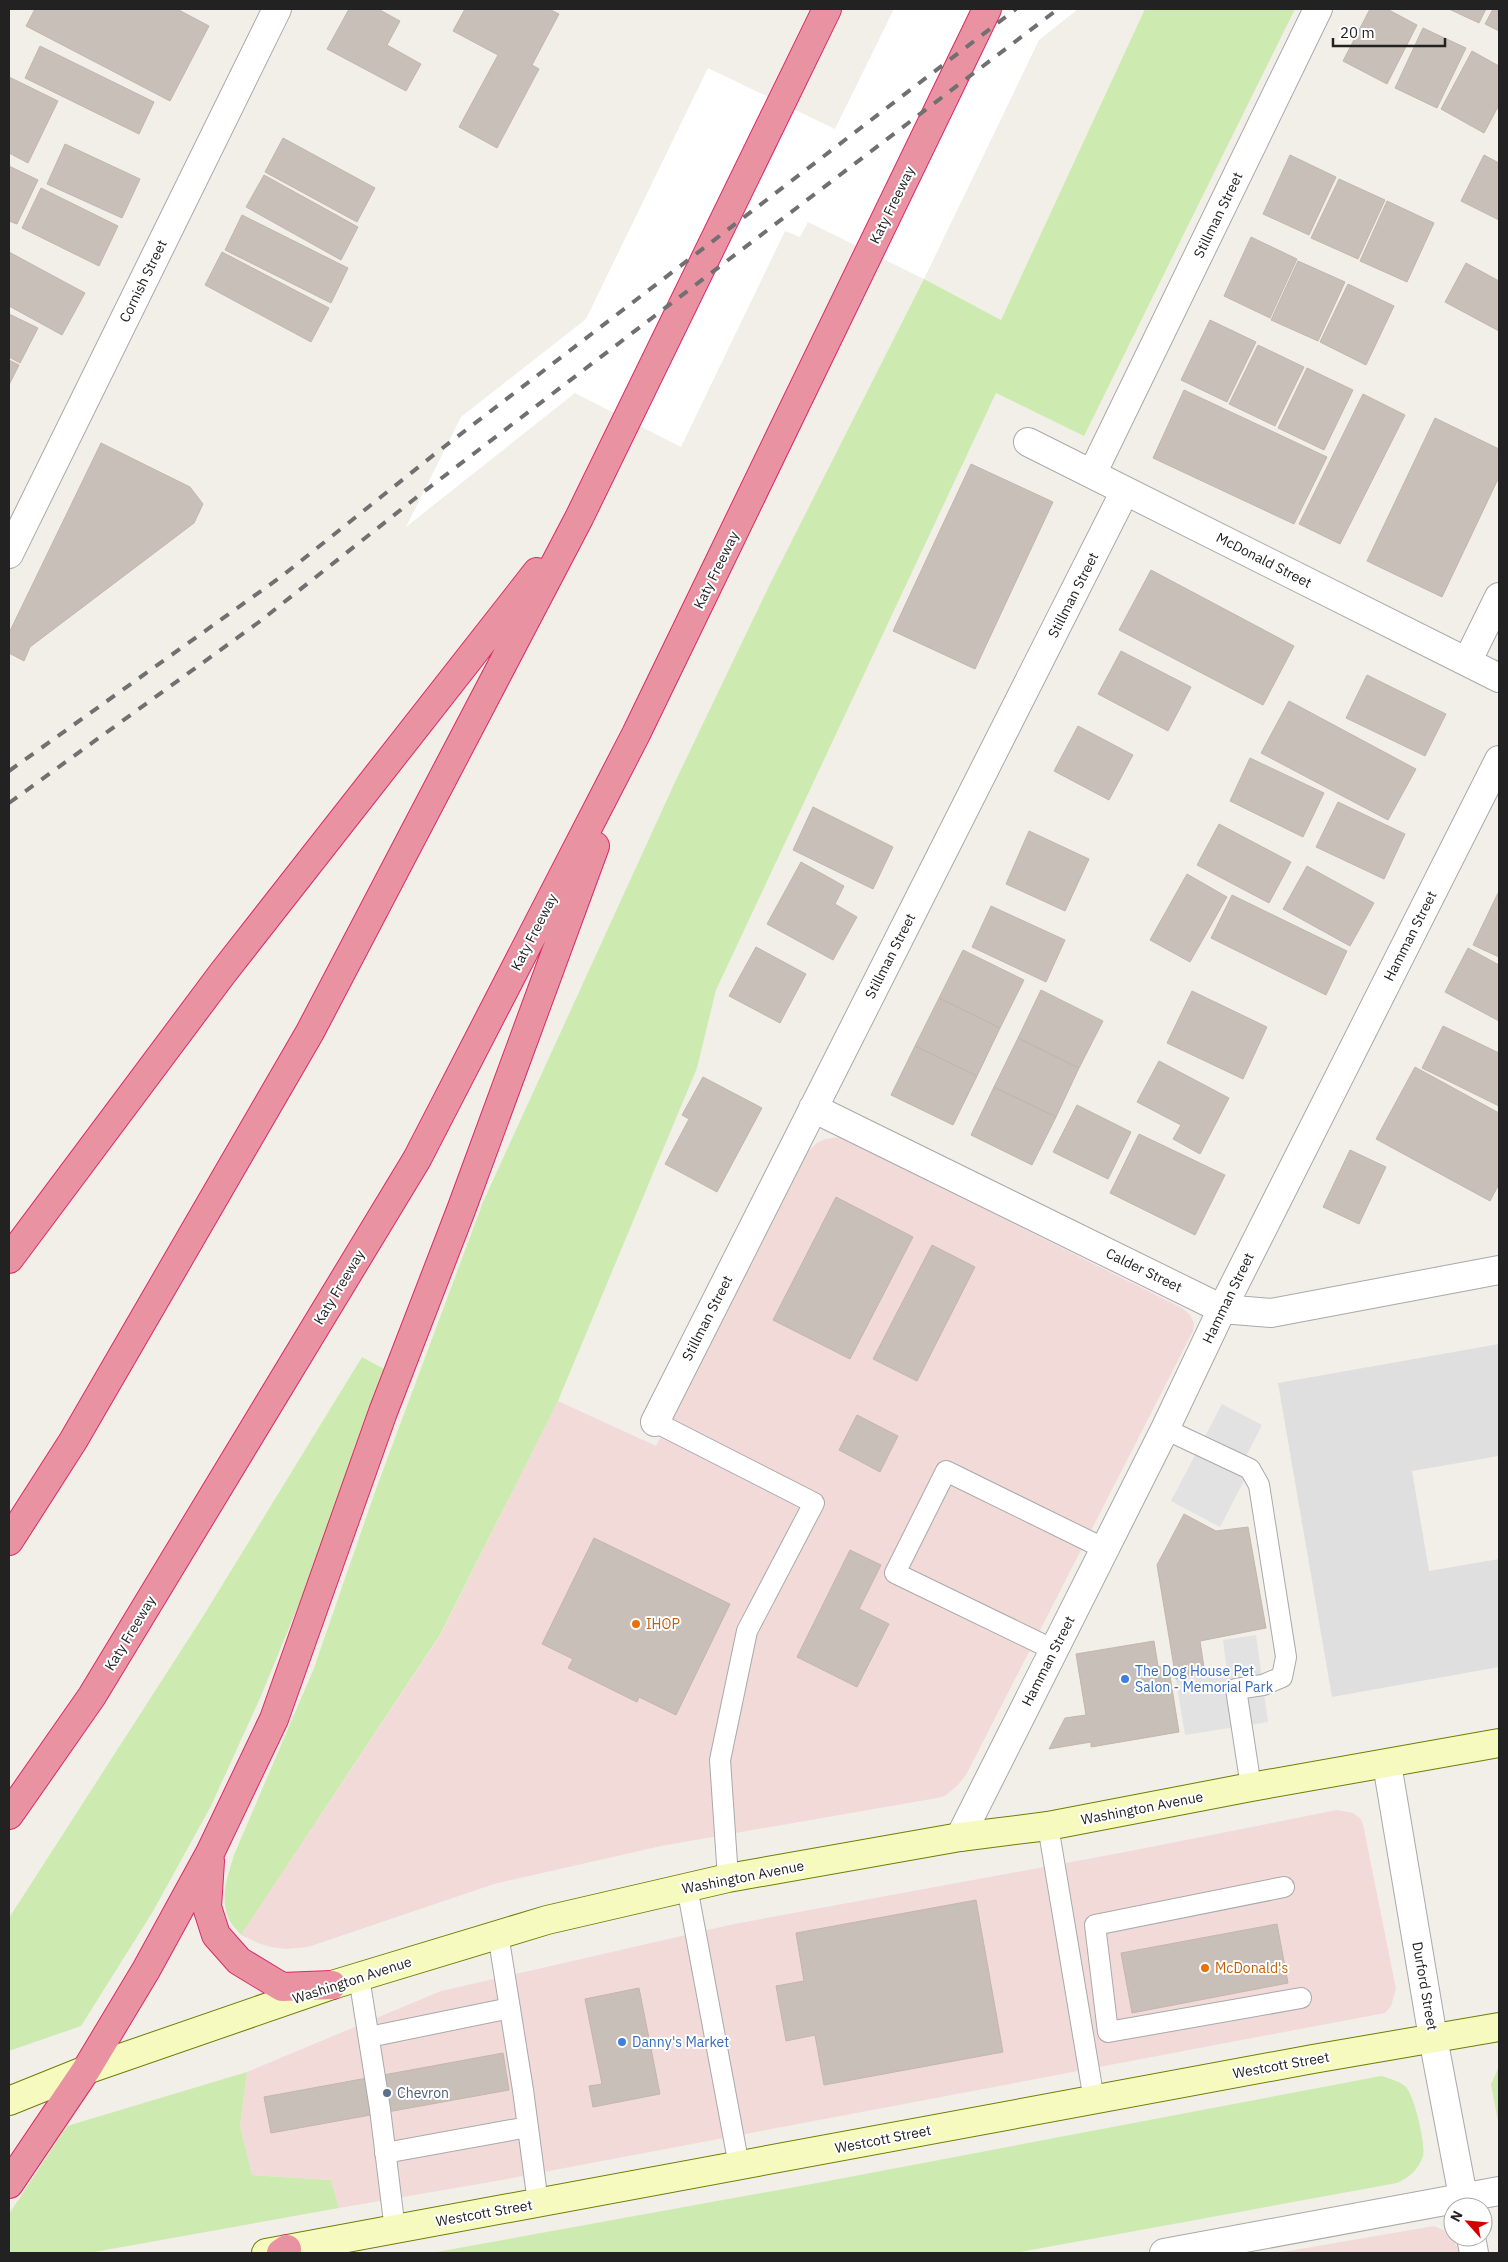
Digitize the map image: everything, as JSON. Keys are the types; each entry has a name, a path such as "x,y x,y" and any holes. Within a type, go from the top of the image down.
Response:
{"highway":[{"path":"9,1541 73,1441 310,1032 579,518 827,9"},
{"name":"Katy Freeway","path":"9,1815 92,1696 417,1159 636,734 986,9"},
{"path":"9,1259 222,974 579,518"},
{"path":"9,2184 86,2070 146,1970 210,1853 274,1718 383,1412 461,1210 636,734"},
{"path":"210,1853 207,1907 216,1935 239,1961 282,1987 332,1985"}],"main road":[{"name":"Washington Avenue","path":"9,2101 86,2070 332,1985 547,1920 728,1878 960,1837 1048,1826 1251,1787 1499,1743"},
{"name":"Westcott Street","path":"278,2252 1499,2026"}],"street":[{"name":"Cornish Street","path":"9,554 277,9"},
{"name":"Stillman Street","path":"1092,474 1318,9"},
{"name":"McDonald Street","path":"1028,442 1499,678"},
{"name":"Stillman Street","path":"655,1422 1125,491"},
{"path":"1467,662 1499,596"},
{"name":"Hamman Street","path":"960,1837 1165,1429 1222,1309 1499,760"},
{"name":"Calder Street","path":"813,1108 1222,1309 1271,1313 1499,1270"},
{"name":"Durford Street","path":"1387,1764 1433,2038 1464,2197"},
{"path":"1482,2197 1499,2191"},
{"path":"1164,2253 1443,2207"}],"lane":[{"path":"655,1422 814,1503 747,1631 720,1760 728,1878"},
{"path":"1165,1429 1250,1469 1259,1485 1286,1657 1282,1677 1263,1685 1236,1689 1251,1787"},
{"path":"1054,1650 895,1573 946,1471 1105,1549"},
{"path":"1048,1826 1094,2100"},
{"path":"1284,1887 1095,1925 1108,2032 1301,1998"},
{"path":"687,1888 739,2166"},
{"path":"498,1934 538,2203"},
{"path":"359,1977 386,2153 395,2230"},
{"path":"369,2037 510,2008"},
{"path":"386,2153 528,2127"}],"shaded area":[{"path":"840,1137 1182,1308 1190,1315 1194,1323 1193,1331 966,1775 945,1796 661,1846 494,1884 308,1947 286,1949 271,1947 241,1935 440,1636 558,1401 656,1446 806,1153 817,1143 825,1139"},
{"path":"1499,1344 1499,1456 1412,1471 1429,1571 1499,1559 1499,1667 1332,1697 1278,1383"},
{"path":"1222,1404 1262,1425 1242,1464 1250,1469 1220,1527 1171,1501"},
{"path":"1256,1635 1268,1722 1185,1735 1176,1679 1227,1671 1223,1640"},
{"path":"1337,1810 1353,1813 1360,1818 1363,1824 1396,1989 1391,2006 1385,2013 502,2180 339,2208 331,2180 252,2175 240,2126 247,2072 441,1991 734,1924 1120,1853"},
{"path":"1434,2226 1443,2230 1443,2247 1457,2247 1460,2253 1277,2253"}],"green space":[{"path":"1145,9 1295,9 1084,436 996,393 716,990 697,1068 558,1401 440,1635 241,1935 230,1921 225,1903 229,1870 234,1855 314,1668 376,1489 483,1202 675,782 770,584 924,279 1001,320"},
{"path":"362,1357 386,1370 312,1572 261,1696 211,1806 152,1913 81,2026 9,2051 9,1918 202,1618"},
{"path":"1499,2067 1499,2127 1491,2084"},
{"path":"247,2072 240,2126 252,2175 331,2180 339,2208 89,2253 9,2253 9,2214 67,2126"},
{"path":"1381,2076 1405,2086 1412,2098 1423,2141 1423,2156 1419,2165 1410,2176 1397,2183 1015,2253 431,2253 828,2181"}],"pier":[{"path":"894,9 1078,9 1039,40 924,279 808,222 800,237 785,231 681,447 575,393 406,527 461,417 586,319 708,68 835,129"}],"building":[{"path":"35,9 177,9 209,26 170,101 26,26"},
{"path":"349,9 378,9 400,21 387,45 421,64 406,91 327,49"},
{"path":"465,9 549,9 559,14 532,65 539,69 497,148 459,127 498,55 453,31"},
{"path":"1370,9 1387,9 1417,25 1387,84 1343,61"},
{"path":"1449,9 1486,9 1479,23"},
{"path":"1493,9 1499,9 1499,31 1485,24"},
{"path":"1423,28 1466,48 1437,108 1395,88"},
{"path":"40,46 154,102 139,134 25,78"},
{"path":"1472,51 1499,66 1499,105 1484,133 1441,109"},
{"path":"9,77 58,101 28,163 9,153"},
{"path":"283,138 375,188 357,222 265,172"},
{"path":"65,144 140,179 122,218 47,184"},
{"path":"1290,155 1336,177 1309,235 1263,214"},
{"path":"1484,155 1499,163 1499,220 1461,201"},
{"path":"9,166 38,180 17,224 9,221"},
{"path":"264,175 358,227 341,260 246,207"},
{"path":"1339,179 1385,200 1358,259 1311,238"},
{"path":"41,188 118,226 99,266 22,228"},
{"path":"1387,201 1434,223 1407,282 1360,261"},
{"path":"242,215 348,268 331,303 225,250"},
{"path":"1251,237 1297,259 1270,318 1224,296"},
{"path":"9,252 85,293 62,335 9,306"},
{"path":"222,252 329,308 311,342 205,285"},
{"path":"1298,261 1345,282 1318,341 1271,320"},
{"path":"1466,263 1499,281 1499,331 1445,302"},
{"path":"1348,284 1394,306 1366,365 1320,342"},
{"path":"9,314 38,328 20,363 9,357"},
{"path":"1210,320 1256,342 1227,402 1181,380"},
{"path":"1258,345 1304,367 1275,426 1229,404"},
{"path":"9,360 19,365 9,385"},
{"path":"1307,368 1353,390 1324,450 1278,428"},
{"path":"1184,390 1327,457 1294,524 1153,458"},
{"path":"1363,394 1405,415 1340,544 1299,524"},
{"path":"1435,418 1499,449 1499,477 1442,597 1367,561"},
{"path":"101,443 190,487 203,504 194,523 30,647 24,661 9,653 9,633"},
{"path":"971,464 1053,502 975,669 893,631"},
{"path":"1151,570 1294,646 1263,705 1119,630"},
{"path":"1121,651 1191,687 1168,731 1098,694"},
{"path":"1367,675 1446,714 1425,756 1346,718"},
{"path":"1289,701 1416,769 1388,820 1261,753"},
{"path":"1078,726 1133,755 1109,800 1054,771"},
{"path":"1250,758 1324,793 1303,837 1230,801"},
{"path":"1338,802 1405,834 1384,879 1316,847"},
{"path":"813,807 893,847 873,889 793,850"},
{"path":"1219,824 1291,862 1269,903 1197,865"},
{"path":"1029,831 1089,859 1065,911 1006,884"},
{"path":"801,862 844,886 835,904 857,917 833,960 767,924"},
{"path":"1307,866 1374,903 1350,946 1283,909"},
{"path":"1187,874 1227,897 1190,962 1150,940"},
{"path":"1499,891 1499,957 1473,945"},
{"path":"1232,895 1347,951 1326,995 1211,938"},
{"path":"991,906 1065,940 1046,982 972,947"},
{"path":"756,947 806,974 780,1023 729,996"},
{"path":"1468,948 1499,965 1499,1021 1445,992"},
{"path":"963,950 1024,980 1000,1028 939,998"},
{"path":"1041,990 1103,1021 1079,1068 1018,1038"},
{"path":"1192,991 1267,1027 1243,1079 1167,1043"},
{"path":"939,998 1000,1028 977,1076 915,1046"},
{"path":"1443,1026 1499,1053 1499,1106 1422,1068"},
{"path":"1018,1038 1079,1068 1056,1117 994,1087"},
{"path":"915,1046 977,1076 953,1125 891,1095"},
{"path":"1159,1061 1229,1098 1200,1154 1173,1139 1181,1125 1137,1102"},
{"path":"1415,1067 1499,1113 1499,1184 1490,1201 1376,1139"},
{"path":"703,1077 762,1108 717,1192 665,1164 689,1119 682,1115"},
{"path":"994,1087 1056,1117 1032,1165 971,1135"},
{"path":"1077,1105 1131,1132 1108,1179 1053,1152"},
{"path":"1139,1134 1225,1175 1195,1235 1110,1193"},
{"path":"1350,1150 1386,1167 1359,1224 1323,1207"},
{"path":"836,1197 913,1237 850,1359 773,1320"},
{"path":"932,1245 975,1267 917,1381 873,1359"},
{"path":"857,1415 898,1436 880,1472 839,1450"},
{"path":"1184,1514 1216,1531 1248,1527 1266,1628 1200,1641 1205,1674 1176,1679 1157,1565"},
{"name":"IHOP","path":"594,1538 730,1604 676,1715 639,1697 637,1702 568,1668 573,1659 542,1644"},
{"path":"850,1550 881,1565 859,1609 889,1624 857,1687 797,1657"},
{"path":"1154,1641 1158,1666 1169,1670 1179,1732 1091,1747 1091,1742 1049,1749 1065,1718 1086,1715 1076,1654"},
{"path":"976,1900 1003,2052 824,2085 815,2035 786,2041 776,1986 804,1981 796,1933"},
{"name":"McDonald's","path":"1277,1924 1288,1983 1132,2013 1121,1953"},
{"name":"Danny's Market","path":"639,1988 660,2094 593,2107 589,2086 602,2084 585,1999"},
{"name":"Chevron","path":"503,2053 509,2090 271,2133 264,2097"}],"railway":[{"path":"9,771 282,576 436,453 1016,9"},
{"path":"9,803 259,622 422,493 1058,9"}],"place":[{"name":"IHOP","path":"636,1624"},
{"name":"The Dog House Pet Salon - Memorial Park","path":"1125,1679"},
{"name":"McDonald's","path":"1205,1968"},
{"name":"Danny's Market","path":"622,2042"},
{"name":"Chevron","path":"387,2093"}]}
